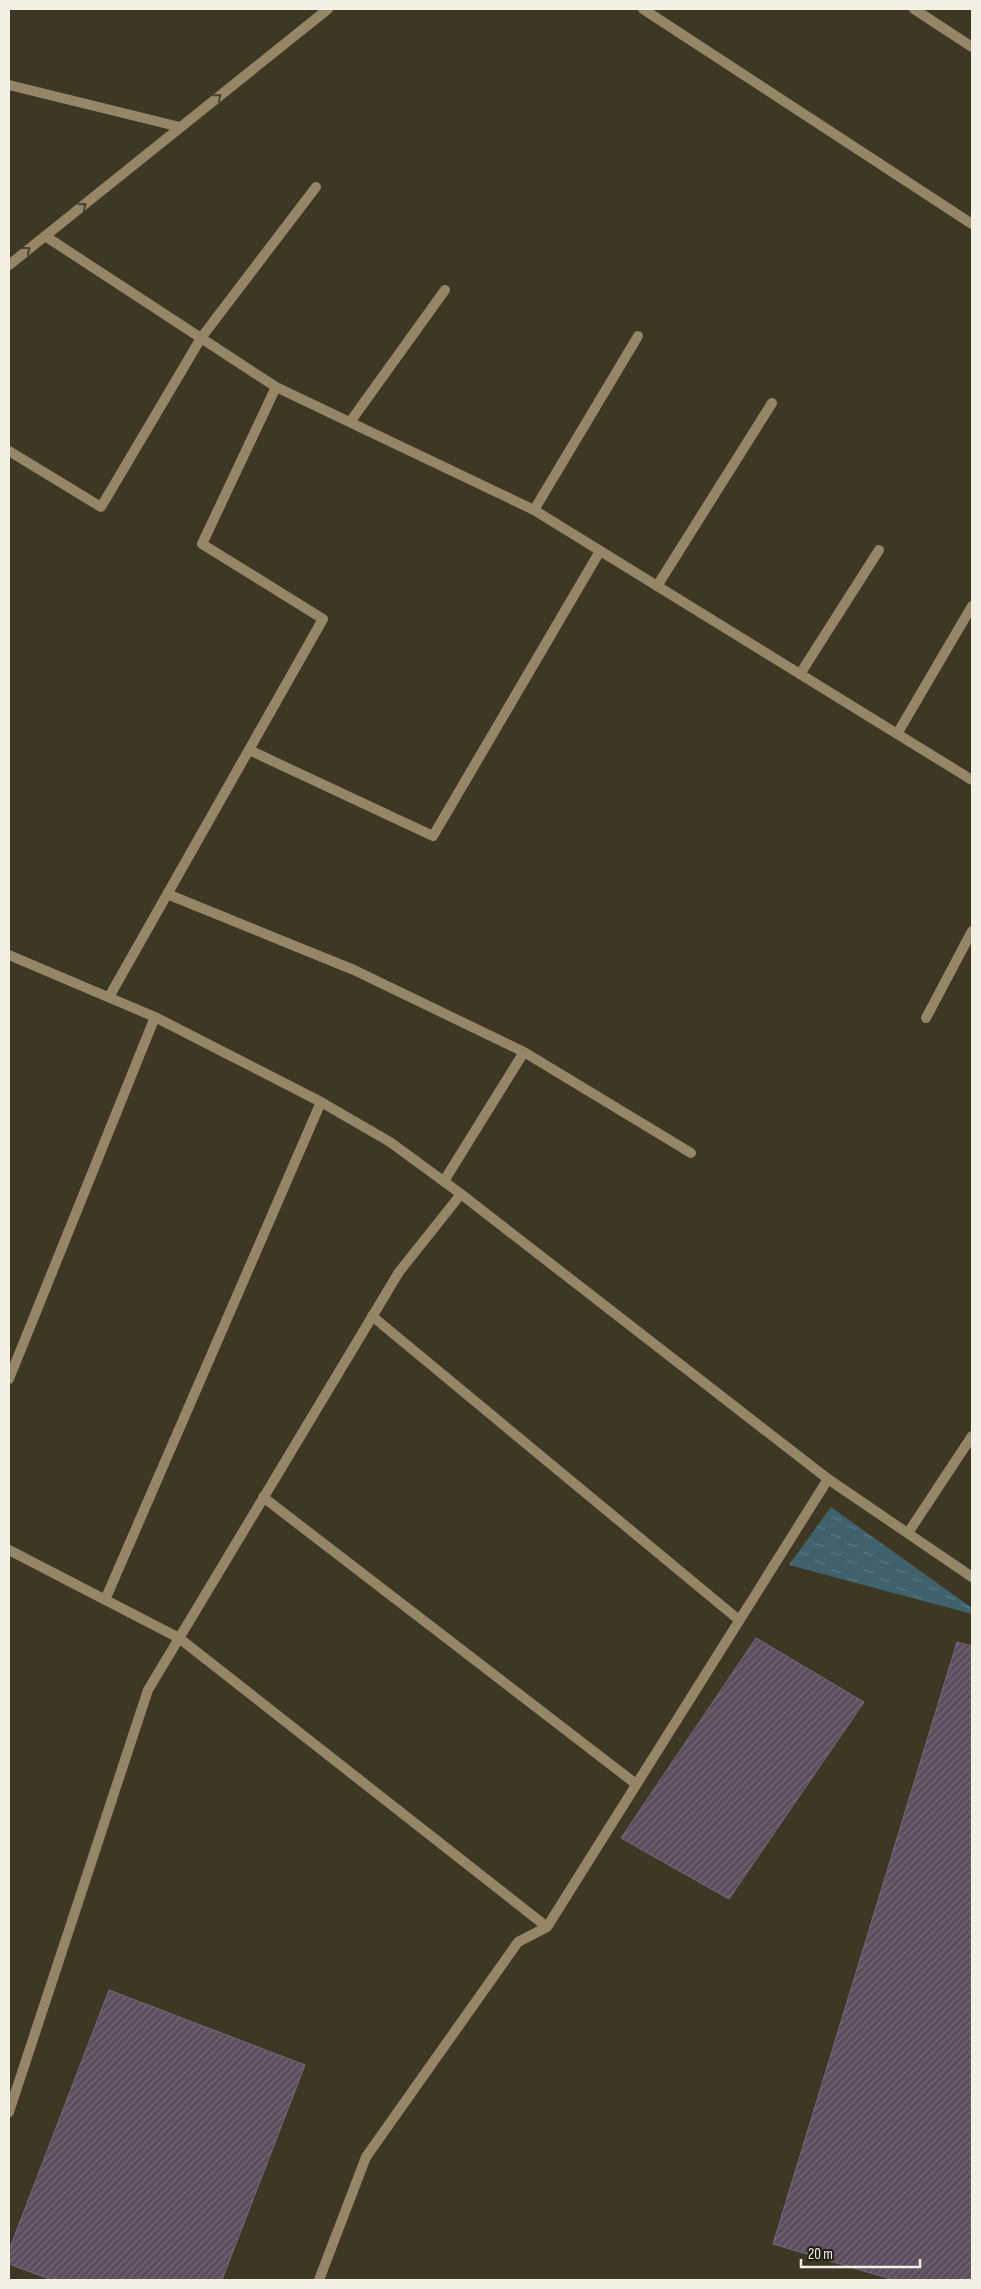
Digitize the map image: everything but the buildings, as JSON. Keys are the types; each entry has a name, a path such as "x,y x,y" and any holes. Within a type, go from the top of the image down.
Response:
{"street":[{"path":"9,265 328,9"},
{"path":"643,9 972,224"},
{"path":"914,9 972,47"},
{"path":"9,85 180,127"},
{"path":"9,451 101,507 201,338 316,187"},
{"path":"45,236 276,387 534,510 972,780"},
{"path":"350,422 445,290"},
{"path":"534,510 638,336"},
{"path":"109,997 323,619 202,544 276,387"},
{"path":"657,586 772,403"},
{"path":"800,674 879,550"},
{"path":"249,750 433,836 600,551"},
{"path":"897,734 972,606"},
{"path":"167,894 354,970 524,1052 691,1153"},
{"path":"926,1018 972,931"},
{"path":"9,955 155,1017 322,1102 390,1142 461,1194 828,1480 972,1576"},
{"path":"9,1379 155,1017"},
{"path":"444,1181 524,1052"},
{"path":"105,1600 322,1102"},
{"path":"9,2112 148,1690 398,1272 461,1194"},
{"path":"372,1316 739,1620"},
{"path":"908,1533 972,1436"},
{"path":"319,2280 366,2157 518,1942 547,1927 828,1480"},
{"path":"263,1497 636,1784"},
{"path":"9,1550 179,1638 547,1927"}],"water":[{"path":"831,1507 972,1608 972,1614 789,1565"}]}
